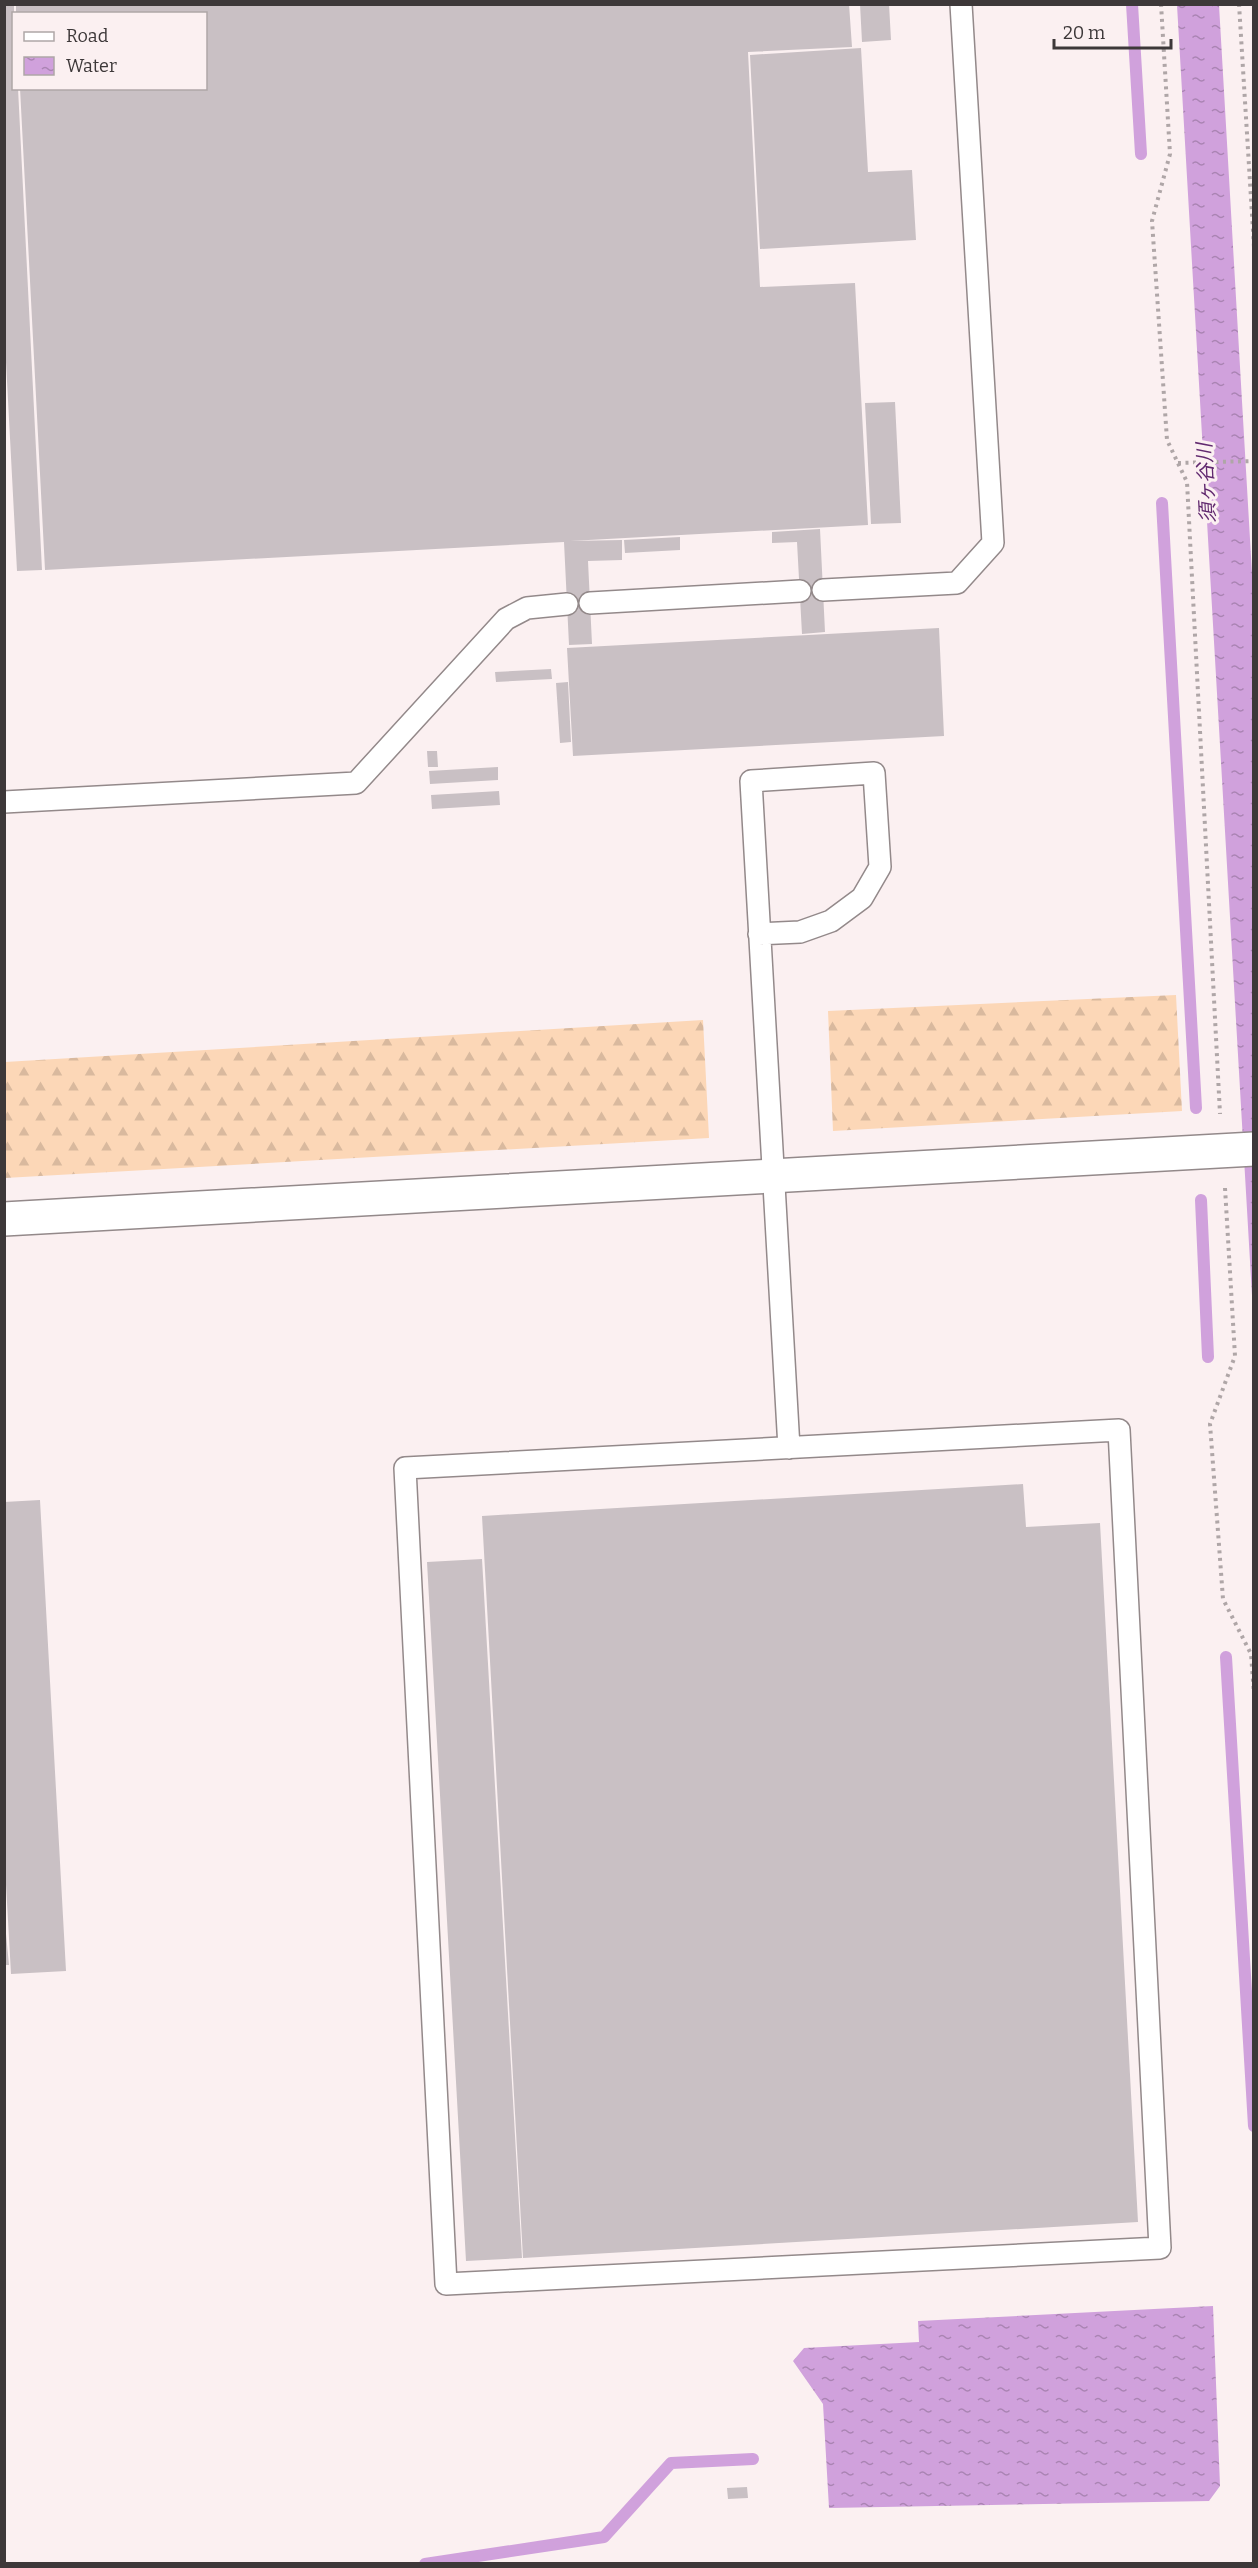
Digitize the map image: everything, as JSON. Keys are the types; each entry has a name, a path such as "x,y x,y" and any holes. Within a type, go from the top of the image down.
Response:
{"street":[{"path":"4,1219 773,1176 1236,1140"}],"lane":[{"path":"824,590 957,583 993,543 961,4"},
{"path":"590,603 800,591"},
{"path":"4,802 356,783 507,619 527,608 567,604"},
{"path":"759,934 800,932 831,921 862,898 880,867 874,773 751,781 759,934 789,1448"},
{"path":"1119,1430 1160,2248 446,2284 405,1468 789,1448 1119,1430"}],"path":[{"path":"1161,4 1170,154 1152,221 1167,440 1186,482 1236,1140"},
{"path":"1239,4 1254,247"},
{"path":"1248,155 1254,165"},
{"path":"1178,463 1254,461"},
{"path":"1225,1185 1235,1356 1210,1424 1223,1599 1251,1654 1254,1694"}],"green space":[{"path":"1176,995 1182,1111 833,1131 828,1011"},
{"path":"703,1020 709,1138 5,1178 5,1062"}],"water":[{"name":"須ヶ谷川","path":"1177,5 1219,5 1254,608 1253,1313"},
{"path":"1213,2306 1220,2486 1209,2501 829,2508 823,2404 793,2361 804,2348 919,2342 918,2321"}],"building":[{"path":"4,4 14,4 14,12 12,12 12,90 18,90 42,570 17,571 4,324"},
{"path":"16,4 849,4 852,47 748,52 760,287 855,283 868,525 570,541 622,540 622,560 588,561 592,644 569,645 564,542 45,570 20,90 207,90 207,12 16,12"},
{"path":"860,4 889,4 891,40 862,42"},
{"path":"861,48 868,172 912,170 916,240 760,249 750,55"},
{"path":"895,402 901,523 871,524 865,403"},
{"path":"820,529 825,632 802,634 797,542 772,543 772,532"},
{"path":"680,537 680,550 625,553 624,540"},
{"path":"939,628 944,736 573,756 567,648"},
{"path":"551,669 552,679 496,682 495,672"},
{"path":"568,682 571,742 560,743 556,683"},
{"path":"427,751 437,751 438,767 428,767"},
{"path":"498,767 498,780 430,784 429,771"},
{"path":"499,791 500,805 432,809 431,795"},
{"path":"1023,1484 1026,1527 1100,1523 1138,2222 523,2258 482,1516"},
{"path":"40,1500 66,1971 11,1974 4,1849 4,1502"},
{"path":"482,1559 522,2258 466,2261 427,1562"},
{"path":"4,1913 9,1965 4,1965"},
{"path":"747,2487 748,2498 728,2499 727,2488"}],"waterway":[{"path":"1132,4 1141,154"},
{"path":"1162,503 1196,1108"},
{"path":"1201,1200 1208,1357"},
{"path":"1226,1657 1254,2126"},
{"path":"425,2564 604,2537 671,2463 753,2459"}]}
